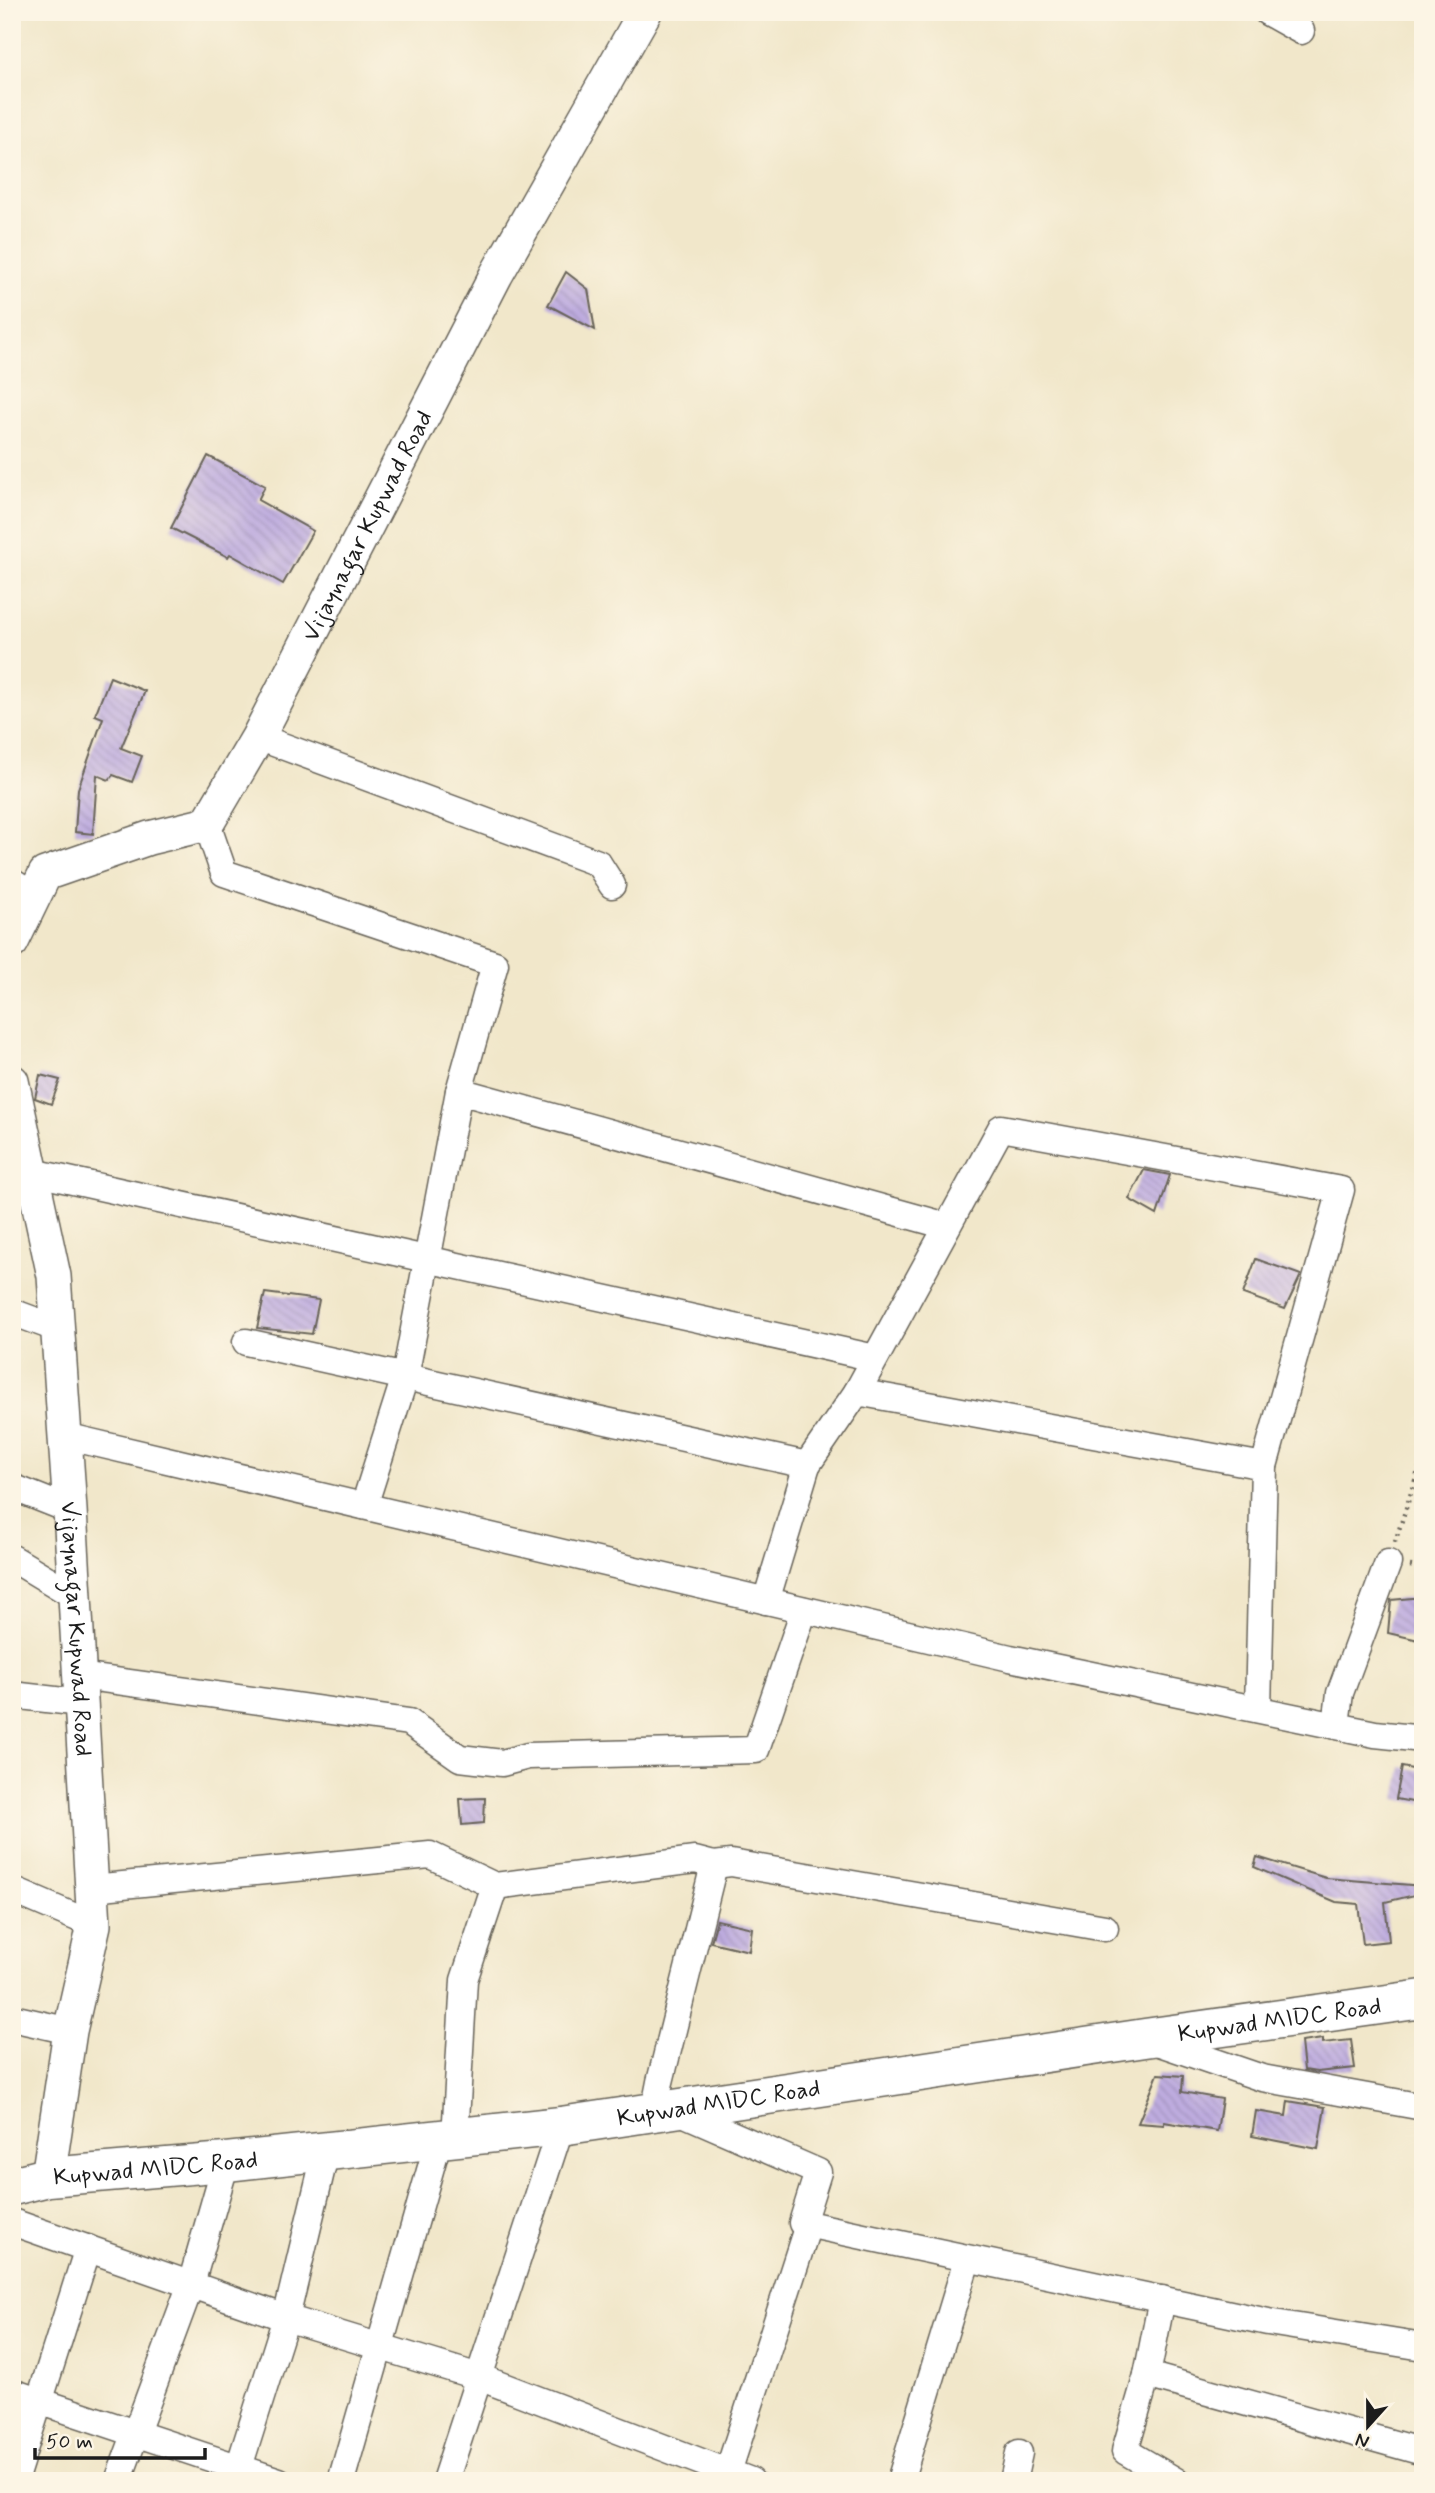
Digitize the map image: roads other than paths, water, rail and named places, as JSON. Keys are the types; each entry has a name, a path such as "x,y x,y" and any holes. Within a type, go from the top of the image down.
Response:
{"main road":[{"name":"Kupwad MIDC Road","path":"30,2181 561,2126 1423,1999"}],"street":[{"name":"Vijaynagar Kupwad Road","path":"207,824 258,737 496,275 645,12"},
{"path":"1267,12 1301,31"},
{"path":"258,737 598,863 612,886"},
{"path":"12,942 23,889 45,874 149,838 207,824 225,873 495,964 459,1091 405,1377 363,1506"},
{"name":"Vijaynagar Kupwad Road","path":"12,1082 54,1276 94,1925 70,2031 30,2181"},
{"path":"459,1091 947,1226"},
{"path":"766,1601 807,1465 857,1391 1001,1128 1340,1190 1264,1466 1258,1709"},
{"path":"32,1172 875,1358"},
{"path":"12,1312 58,1329"},
{"path":"246,1342 807,1465"},
{"path":"857,1391 1264,1466"},
{"path":"65,1436 1010,1658 1375,1734 1423,1739"},
{"path":"12,1488 70,1510"},
{"path":"12,1558 75,1596"},
{"path":"1336,1725 1340,1693 1388,1563"},
{"path":"12,1695 80,1689 410,1722 460,1758 502,1763 528,1756 756,1750 804,1610"},
{"path":"92,1888 430,1855 495,1886 695,1860 714,1865 731,1863 1105,1928"},
{"path":"714,1865 660,2082 664,2111 818,2172 802,2223 1268,2322 1423,2347"},
{"path":"341,2481 380,2346 447,2138 464,1980 495,1886"},
{"path":"12,1890 94,1925"},
{"path":"12,2018 70,2031"},
{"path":"1145,2038 1262,2078 1423,2106"},
{"path":"444,2481 561,2126"},
{"path":"239,2467 286,2318 326,2151"},
{"path":"118,2481 191,2284 226,2162"},
{"path":"12,2222 286,2318 479,2377 740,2477 808,2225"},
{"path":"14,2481 88,2248"},
{"path":"900,2481 967,2260"},
{"path":"1162,2300 1147,2375 1125,2451 1176,2481"},
{"path":"1147,2375 1423,2452"},
{"path":"12,2392 279,2481"},
{"path":"1013,2481 1019,2454"}]}
